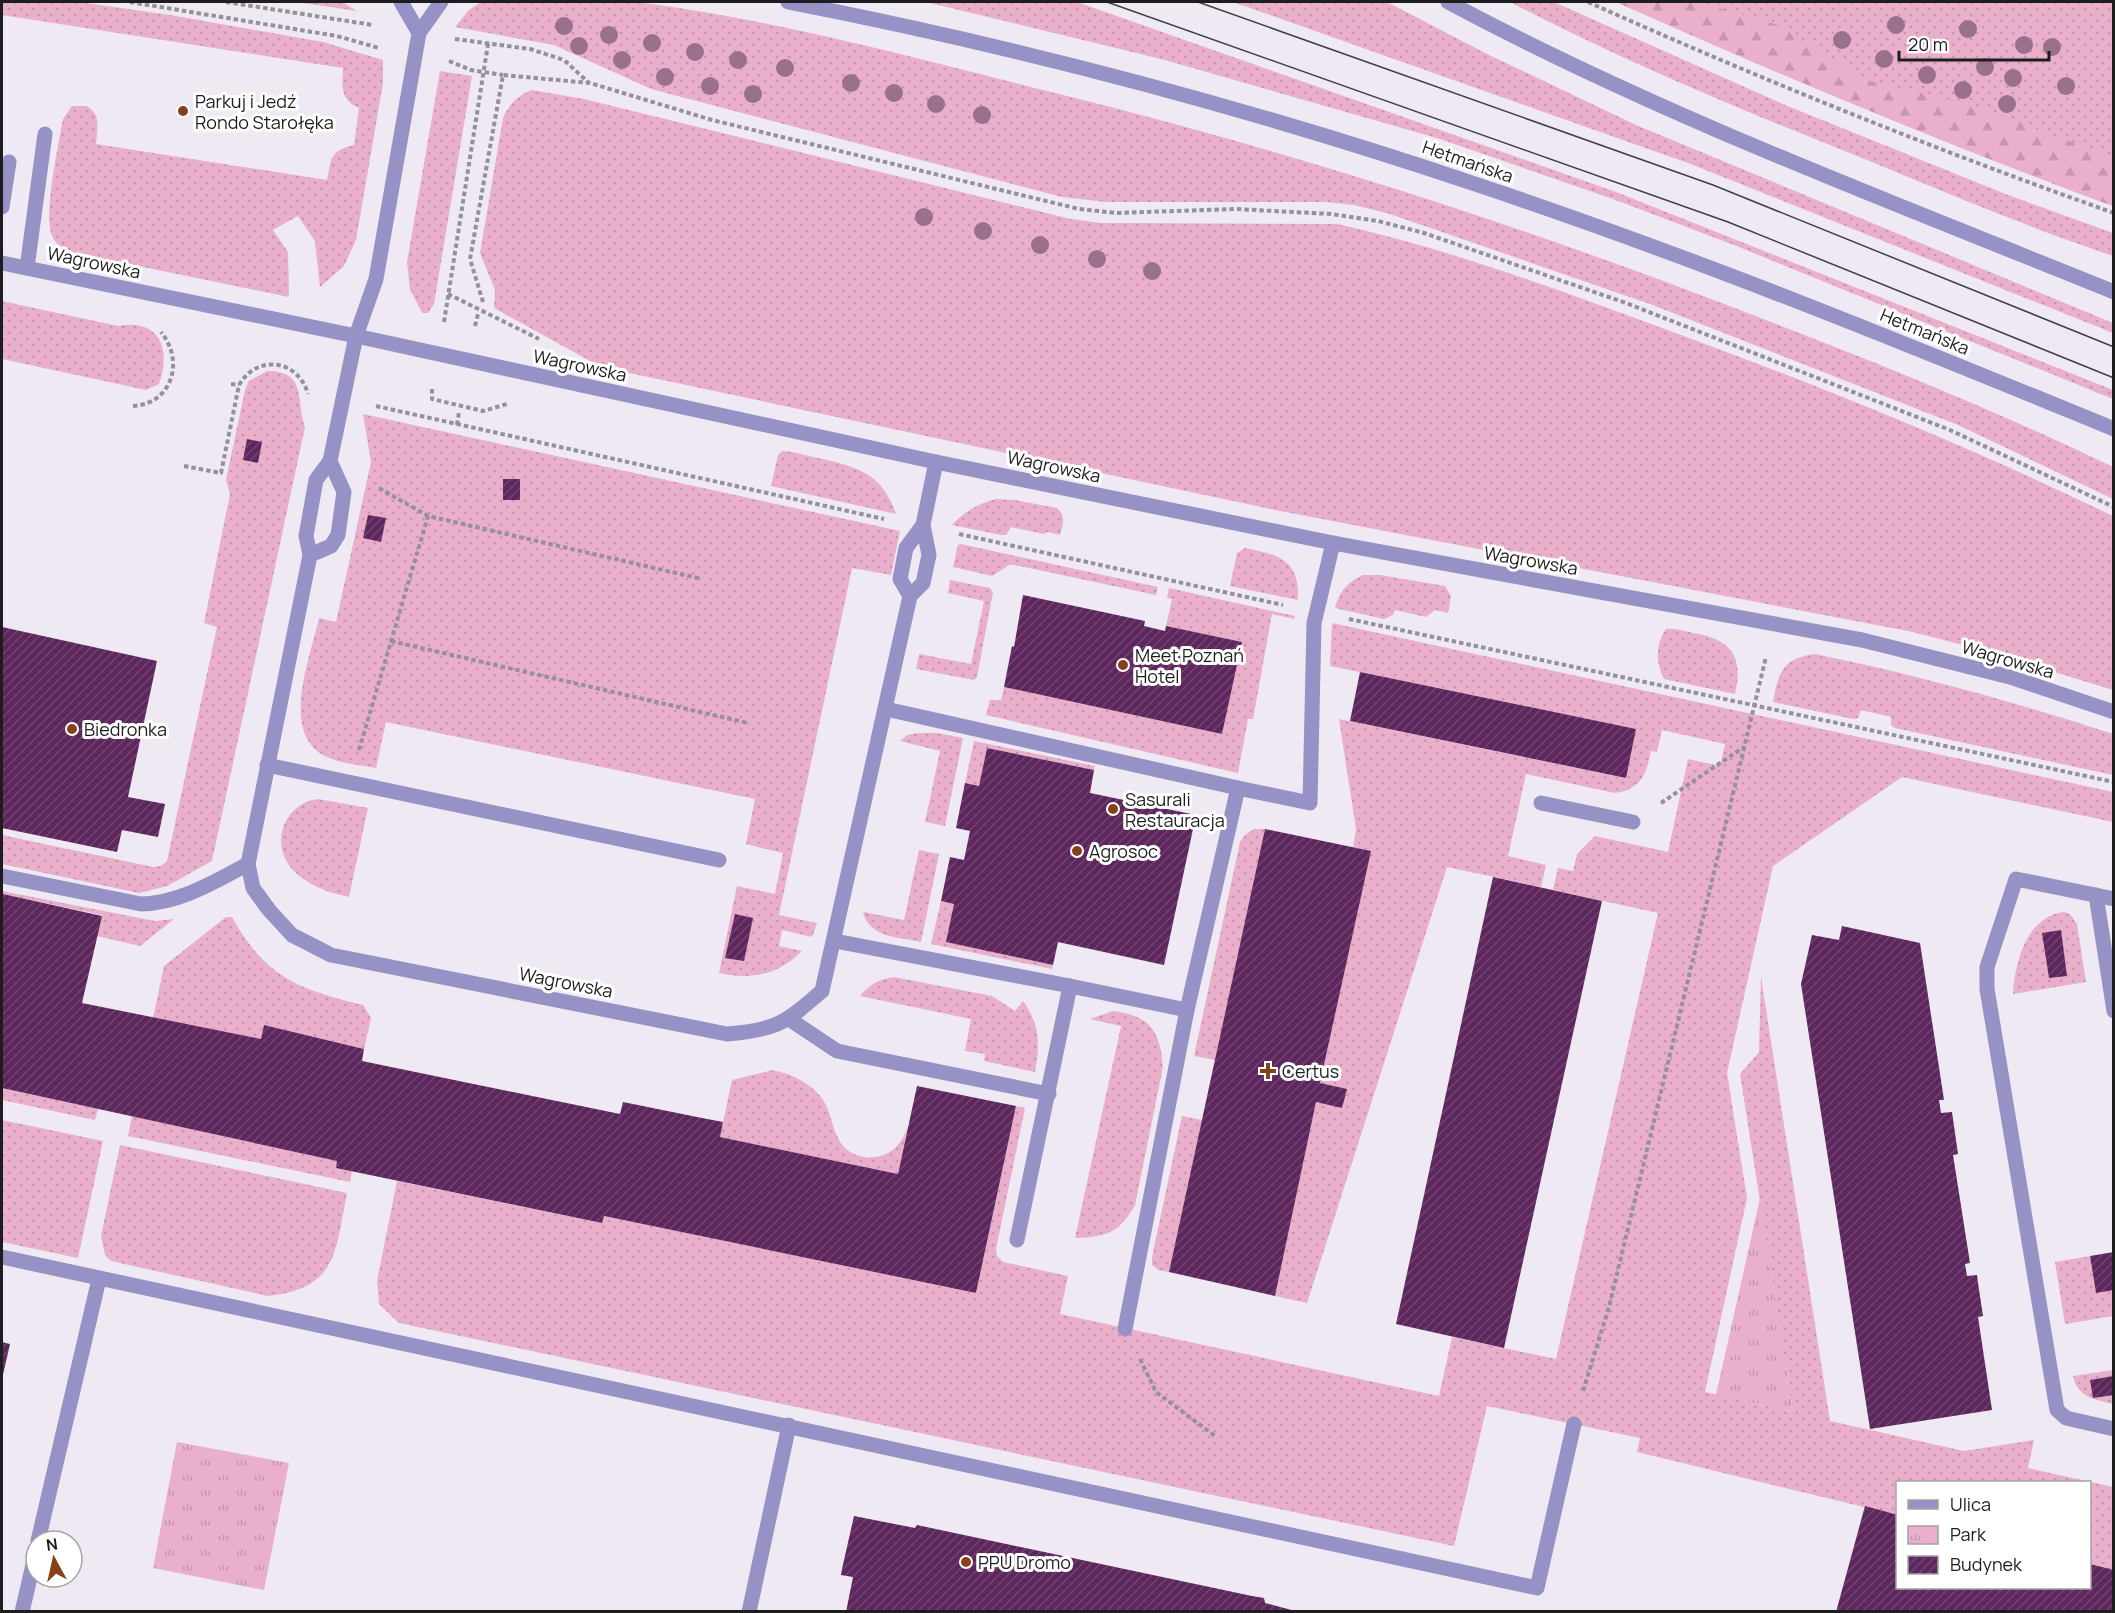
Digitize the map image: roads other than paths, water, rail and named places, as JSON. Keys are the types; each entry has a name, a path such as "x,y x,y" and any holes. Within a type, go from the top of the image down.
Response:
{"street":[{"path":"401,2 420,33"},
{"path":"356,336 376,279 420,33 441,2"},
{"name":"Hetmańska","path":"788,2 1070,66 1383,153 1547,208 1713,269 2039,398 2114,431"},
{"path":"1448,2 1563,59 1724,133 2114,291"},
{"path":"27,268 45,134"},
{"path":"2,207 9,162"},
{"name":"Wagrowska","path":"2,263 356,336 936,462 1333,543 1862,640 2010,677 2114,712"},
{"name":"Wagrowska","path":"356,336 330,461 316,480 306,536 310,555 248,864 253,888 292,935 332,955 727,1034 760,1031 789,1019 822,991 835,941 909,596 923,582 929,555 923,525 936,462"},
{"path":"310,555 331,546 338,535 344,492 330,461"},
{"name":"Wagrowska","path":"909,596 900,579 906,548 923,525"},
{"path":"886,709 1310,803 1314,623 1333,543"},
{"path":"267,765 719,860"},
{"path":"1125,1329 1187,1010 1238,788"},
{"path":"1541,803 1633,822"},
{"path":"2,876 141,904 157,904 199,890 248,864"},
{"path":"2114,899 2016,879 1988,966 1987,989 2057,1410 2066,1419 2114,1429"},
{"path":"2096,895 2114,1011"},
{"path":"835,941 1187,1010"},
{"path":"1017,1240 1070,986"},
{"path":"789,1019 837,1051 1049,1094"},
{"path":"2,1257 1537,1588 1574,1424"},
{"path":"41,1529 99,1279"},
{"path":"749,1611 789,1425"},
{"path":"22,1611 27,1589"}],"tram line":[{"path":"1107,2 1728,222 2114,378"},
{"path":"1198,2 1713,185 2114,347"}],"place":[{"name":"Parkuj i Jedź Rondo Starołęka","path":"183,111"},
{"name":"Meet Poznań Hotel","path":"1123,665"},
{"name":"Biedronka","path":"72,729"},
{"name":"Sasurali Restauracja","path":"1113,809"},
{"name":"Agrosoc","path":"1077,851"},
{"name":"Certus","path":"1268,1071"},
{"name":"PPU Dromo","path":"966,1562"}]}
